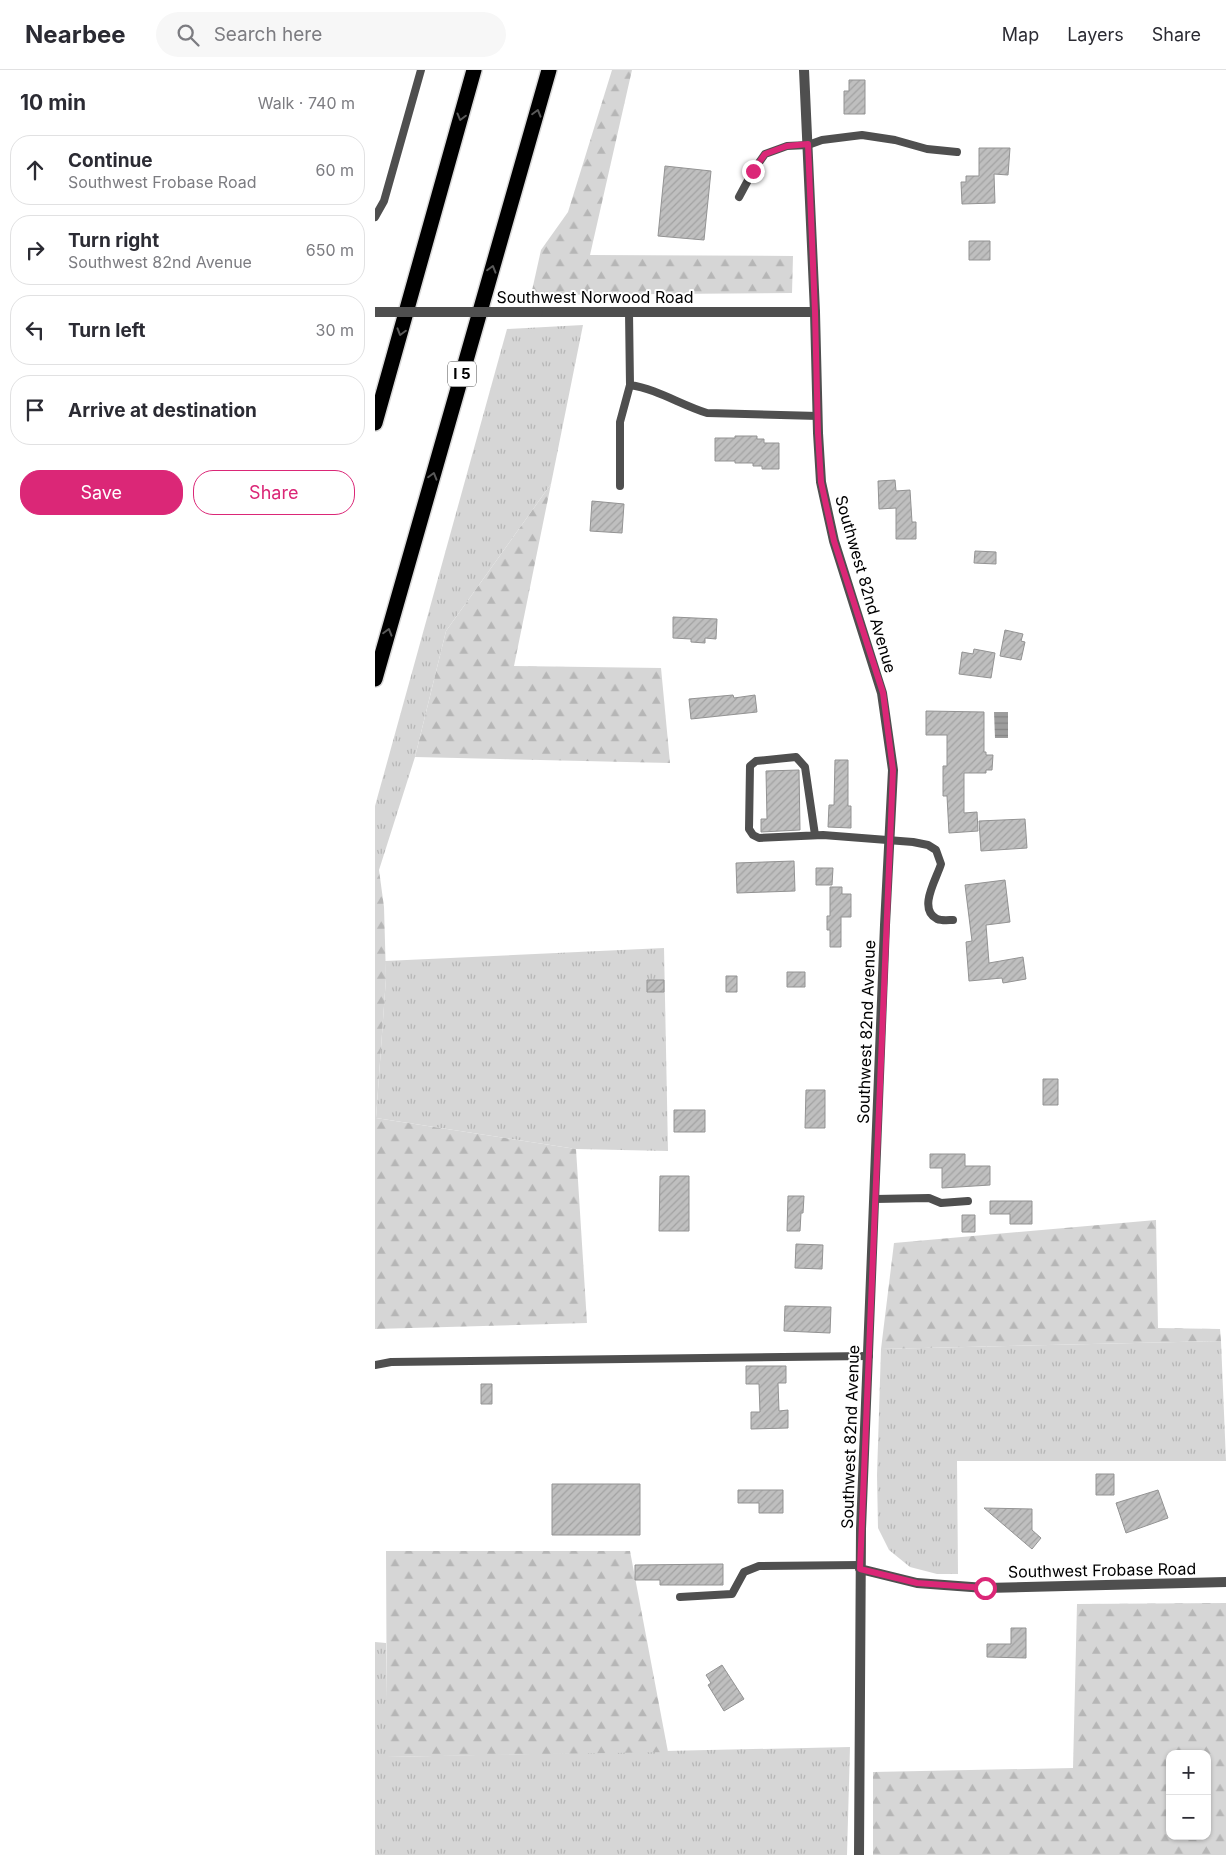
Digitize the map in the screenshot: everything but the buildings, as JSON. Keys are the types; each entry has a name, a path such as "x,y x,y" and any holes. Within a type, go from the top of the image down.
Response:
{"highway":[{"path":"375,423 473,70"},
{"name":"I 5","path":"375,679 549,70"}],"street":[{"name":"Southwest 82nd Avenue","path":"805,70 821,482 834,541 883,693 893,770 860,1567 859,1855"},
{"name":"Southwest Norwood Road","path":"375,312 815,312"},
{"name":"Southwest Frobase Road","path":"860,1567 917,1583 985,1588 1226,1582"}],"lane":[{"path":"375,217 384,201 421,70"},
{"path":"739,197 765,154 787,146 861,135 895,140 927,149 957,152"},
{"path":"620,486 620,422 630,385 629,312"},
{"path":"630,385 645,388 693,409 707,413 817,416"},
{"path":"815,835 805,767 801,761 796,758 756,761 751,764 749,829 753,835 759,838 815,835 889,840 928,845 936,850 941,864 931,890 929,906 932,915 938,920 953,920"},
{"path":"875,1199 929,1198 941,1204 968,1201"},
{"path":"375,1365 391,1362 869,1356"},
{"path":"680,1597 732,1594 744,1572 759,1566 860,1567"}],"green space":[{"path":"612,70 632,70 590,255 793,256 792,293 531,295 541,250 568,212"},
{"path":"583,325 551,484 446,631 415,757 379,870 375,870 375,806 507,329"},
{"path":"551,484 514,666 661,668 670,763 415,757 446,631"},
{"path":"375,870 379,870 384,907 386,978 376,1118 576,1149 587,1323 375,1329"},
{"path":"664,948 668,1151 576,1149 376,1118 386,978 385,961"},
{"path":"1156,1220 1158,1328 1220,1329 1221,1341 881,1349 894,1243"},
{"path":"1221,1341 1226,1461 957,1461 958,1574 937,1574 910,1567 889,1550 878,1528 877,1475 881,1349"},
{"path":"386,1551 630,1551 668,1752 387,1757"},
{"path":"1226,1603 1226,1855 873,1855 873,1772 1073,1768 1077,1604"},
{"path":"375,1642 386,1643 388,1757 850,1747 847,1855 375,1855"}],"shaded area":[{"path":"994,712 1008,712 1008,738 995,738"}],"route":[{"path":"753,171 765,154 787,146 808,144 821,482 834,541 883,693 893,770 885,925 860,1569 917,1583 985,1588"}]}
